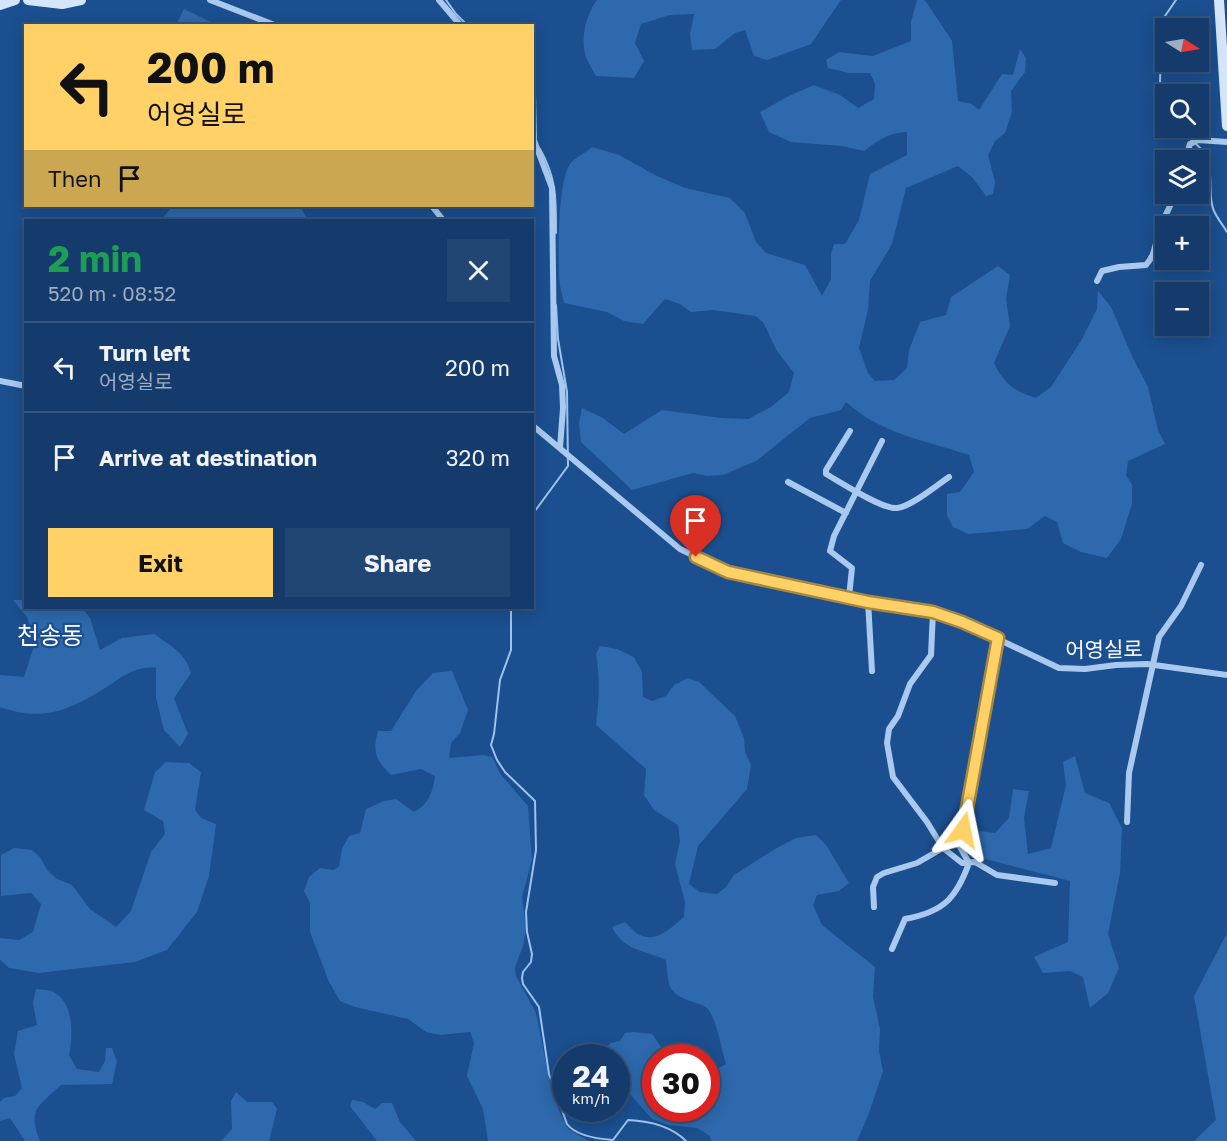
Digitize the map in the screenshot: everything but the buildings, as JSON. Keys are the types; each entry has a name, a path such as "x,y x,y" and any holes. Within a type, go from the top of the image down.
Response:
{"street":[{"path":"0,5 15,0"},
{"path":"28,0 62,4 81,0"},
{"path":"210,0 272,24"},
{"path":"439,0 459,24"},
{"path":"1219,0 1227,126"},
{"path":"534,140 552,188 554,356 562,385 561,449"},
{"path":"1188,150 1190,144 1198,140 1227,142"},
{"path":"1097,280 1102,272 1119,267 1146,265 1153,258 1160,226 1172,204"},
{"path":"433,207 442,219"},
{"path":"0,381 24,387"},
{"path":"534,427 561,449"},
{"path":"850,431 826,470 826,474 890,507 908,505 949,477"},
{"path":"849,597 852,568 830,551 834,536 882,441"},
{"name":"어영실로","path":"561,449 576,464 680,549 728,572 868,602 933,612 962,622 1059,668 1085,669 1152,664 1227,675"},
{"path":"788,482 846,513"},
{"path":"1126,822 1129,773 1159,637 1181,606 1201,566"},
{"path":"868,602 872,671"},
{"path":"933,612 931,655 910,684 898,716 888,729 887,743 892,777 927,822 943,848 962,863 975,862 997,875 1055,883"},
{"path":"892,949 905,919 927,915 946,904 962,883 969,863 959,845 967,814 998,638"},
{"path":"874,907 873,888 877,877 917,863 943,848"}],"shaded area":[{"path":"597,0 841,0 811,44 767,60 754,56 745,30 735,33 715,49 692,50 690,34 694,14 670,15 641,24 635,43 644,61 634,78 596,76 589,63 584,45 585,28"},
{"path":"917,0 924,0 927,3 952,41 958,101 972,104 979,110 1002,74 1013,75 1020,49 1026,58 1025,72 1011,91 1012,112 1005,133 995,141 988,155 995,182 993,194 986,196 972,177 958,166 906,188 892,244 870,281 868,310 859,348 868,373 875,381 894,380 907,368 909,350 920,322 946,315 951,297 998,266 1010,275 1006,299 1010,326 994,363 1010,386 1036,398 1051,387 1082,339 1097,309 1098,291 1111,307 1148,387 1158,430 1165,444 1128,461 1126,475 1132,485 1132,504 1121,539 1107,558 1081,552 1063,543 1057,522 1045,516 1027,529 968,534 953,527 947,515 947,494 960,492 974,472 969,455 888,429 859,413 846,402 841,410 810,418 756,461 723,475 707,476 693,473 632,490 581,442 579,424 582,408 603,418 624,434 662,410 721,418 748,419 771,407 789,392 794,373 777,351 763,322 755,316 714,310 691,312 680,304 665,299 643,324 624,321 607,312 564,303 559,278 559,234 563,185 570,164 592,147 619,155 685,188 730,198 745,213 756,242 766,253 805,265 822,296 831,279 831,254 834,244 845,244 859,220 870,174 907,155 907,132 889,135 864,151 842,146 791,142 769,132 760,112 814,85 840,95 858,108 874,99 875,84 870,73 849,73 828,68 826,60 839,52 873,56 911,41 911,22"},
{"path":"184,9 215,24 176,24"},
{"path":"172,207 301,207 307,219 162,219"},
{"path":"13,600 24,600 24,609 83,609 90,618 100,650 122,638 154,634 177,650 191,673 174,698 188,734 180,747 164,730 156,698 156,668 135,670 79,703 55,712 29,714 0,707 0,675 24,677 35,643 27,617"},
{"path":"600,646 617,649 634,657 642,672 643,697 652,701 666,696 674,685 688,678 699,682 735,716 744,738 745,752 751,765 747,789 698,846 689,884 700,892 717,894 726,887 734,875 775,849 796,838 816,835 826,845 849,883 839,891 817,895 813,905 822,925 875,967 873,997 880,1029 879,1051 883,1071 857,1141 711,1141 710,1136 697,1128 660,1122 720,1122 720,1067 726,1064 716,1025 706,1007 684,999 673,992 670,987 666,960 628,945 622,941 612,927 625,922 640,935 652,937 658,935 684,917 685,902 675,864 680,841 678,825 654,810 644,795 646,769 596,725 599,690 596,654"},
{"path":"452,671 468,710 460,733 451,743 449,758 484,755 492,757 501,775 528,806 532,860 522,897 526,929 523,946 515,967 516,976 536,1013 552,1091 552,1122 565,1122 568,1129 589,1141 488,1141 483,1109 467,1076 474,1043 470,1032 440,1035 426,1032 408,1019 355,1007 340,1001 329,982 310,932 310,903 304,891 309,877 320,868 334,870 339,866 342,849 349,836 360,833 366,809 384,801 396,799 414,812 423,806 429,797 435,776 421,769 391,775 379,760 375,744 378,731 391,731 416,691 433,673"},
{"path":"1075,756 1085,793 1109,803 1122,828 1120,873 1108,934 1119,968 1108,993 1090,1008 1083,977 1070,971 1043,973 1034,957 1068,942 1070,881 974,856 968,838 973,830 995,833 1009,818 1013,789 1029,791 1024,818 1028,854 1051,848 1066,785 1063,762"},
{"path":"166,762 189,763 201,772 195,810 201,818 216,824 209,876 197,912 167,950 135,962 39,973 9,968 0,960 0,938 19,940 33,932 41,904 31,893 1,896 1,855 14,848 32,850 40,857 47,870 57,879 72,885 90,909 116,927 131,911 151,852 165,834 163,821 144,810 155,772"},
{"path":"1227,933 1227,1141 1194,1141 1216,1120 1194,996"},
{"path":"36,989 53,992 66,1005 71,1021 69,1055 77,1069 99,1072 105,1061 106,1048 112,1048 117,1062 112,1084 61,1085 41,1103 35,1114 36,1130 40,1141 25,1141 10,1118 0,1121 0,1102 4,1098 15,1096 22,1088 14,1054 18,1031 37,1025 33,1003"},
{"path":"625,1033 652,1034 659,1044 642,1044 642,1108 630,1094 630,1044 610,1044 620,1041"},
{"path":"236,1092 247,1102 272,1102 277,1109 269,1141 221,1141 232,1129 231,1101"},
{"path":"352,1100 363,1102 375,1109 382,1103 392,1103 400,1122 416,1141 377,1141 350,1106"}],"waterway":[{"path":"446,0 466,24"},
{"path":"1160,84 1161,44 1165,16 1176,0"},
{"path":"534,92 536,138"},
{"path":"1196,144 1207,160 1215,214 1227,232"},
{"path":"540,149 553,180 556,233"},
{"path":"534,512 568,466 567,392 558,339 556,305"},
{"path":"511,609 511,650 500,680 491,745 505,772 535,801 536,850 526,912 527,932 532,954 531,962 523,972 522,978 523,984 539,1007 549,1074 567,1124 582,1134 613,1140 628,1120 652,1123 667,1128 686,1141"}],"district":[{"name":"천송동","path":"50,634"}],"route":[{"path":"696,557 728,572 868,602 933,612 998,638 963,830"}]}
